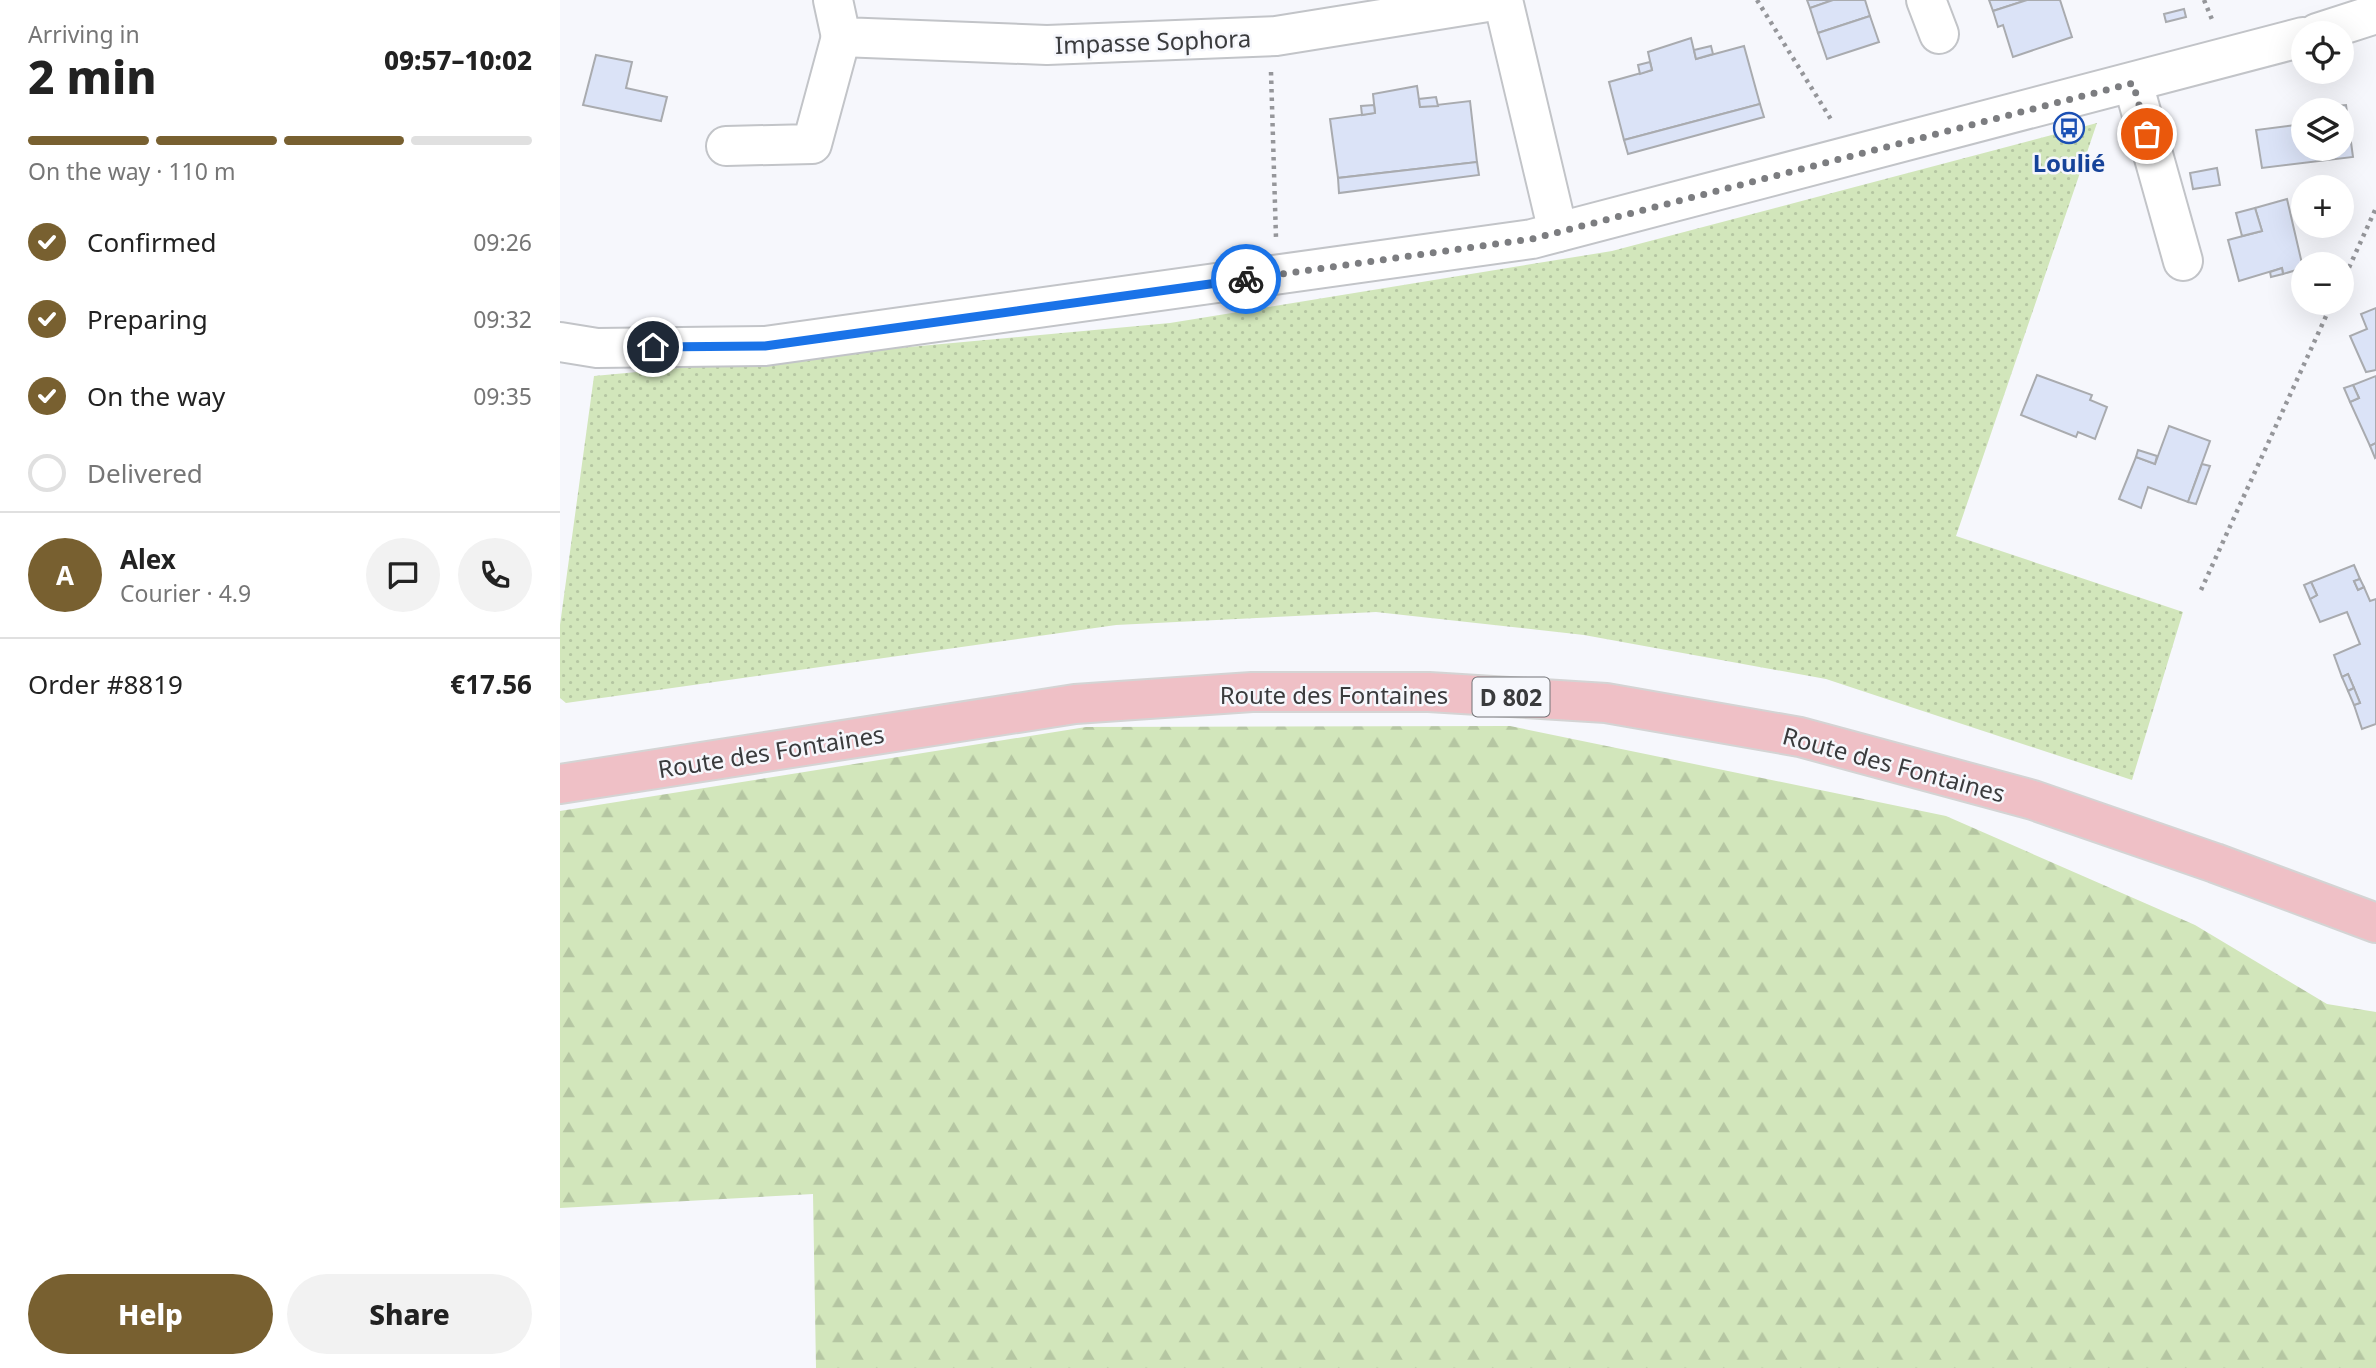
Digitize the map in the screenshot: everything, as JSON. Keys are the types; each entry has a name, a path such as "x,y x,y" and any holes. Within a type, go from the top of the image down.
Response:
{"main road":[{"name":"Route des Fontaines","path":"560,785 1074,704 1252,692 1429,692 1606,703 1800,737 2033,800 2216,863 2376,923"}],"street":[{"path":"726,146 812,144 841,37 832,0"},
{"path":"1501,0 1558,232"},
{"name":"Impasse Sophora","path":"841,37 1047,45 1269,36 1501,0"},
{"path":"2354,21 2376,14"},
{"path":"560,342 597,348 765,346 1532,239 2291,40"},
{"path":"2133,83 2183,261"}],"path":[{"path":"1757,0 1853,156"},
{"path":"1269,36 1278,274"},
{"path":"2354,257 2376,208"},
{"path":"2201,590 2327,315"}],"green space":[{"path":"2097,123 1956,536 2183,612 2132,780 1826,679 1584,635 1376,612 1116,625 566,703 560,698 560,625 594,376 1170,323 1612,251"},
{"path":"1510,726 1946,816 2195,925 2327,1004 2376,1012 2376,1368 816,1368 813,1194 560,1208 560,811 1086,727"}],"building":[{"path":"1807,0 1833,0 1810,8"},
{"path":"1833,0 1865,0 1870,16 1818,33 1810,8"},
{"path":"1989,0 2027,0 1993,11"},
{"path":"2027,0 2060,0 2072,37 2013,57 2003,25 1998,27 1993,11"},
{"path":"2184,9 2186,17 2166,22 2164,14"},
{"path":"1870,16 1879,42 1827,59 1818,33"},
{"path":"1691,38 1696,59 1744,46 1760,104 1624,140 1609,82 1652,70 1648,52"},
{"path":"1711,46 1713,54 1696,59 1694,50"},
{"path":"596,55 632,62 626,88 667,97 661,121 583,105"},
{"path":"1650,62 1652,70 1640,74 1638,65"},
{"path":"1417,86 1420,107 1470,101 1477,162 1338,178 1330,119 1375,113 1373,94"},
{"path":"1436,97 1438,106 1420,107 1419,99"},
{"path":"1760,104 1764,117 1628,154 1624,140"},
{"path":"1374,105 1375,113 1362,115 1361,106"},
{"path":"2291,126 2291,161 2320,161 2262,168 2256,130"},
{"path":"1477,162 1479,175 1339,193 1338,178"},
{"path":"2217,168 2220,185 2193,189 2190,173"},
{"path":"2287,199 2291,216 2291,238 2296,238 2299,252 2291,252 2291,272 2283,274 2282,268 2239,281 2228,240 2262,231 2255,208"},
{"path":"2255,208 2262,231 2242,236 2236,213"},
{"path":"2282,268 2283,274 2271,277 2270,272"},
{"path":"2376,308 2376,370 2366,372 2350,336 2367,329 2361,314"},
{"path":"2037,375 2092,395 2090,400 2107,407 2095,439 2078,432 2076,437 2021,415"},
{"path":"2376,376 2376,443 2370,446 2350,402 2359,398 2353,385"},
{"path":"2353,385 2359,398 2350,402 2344,388"},
{"path":"2169,426 2210,441 2188,502 2148,487 2141,508 2119,499 2136,457 2155,464"},
{"path":"2376,443 2376,457 2375,458 2370,446"},
{"path":"2138,450 2157,456 2155,464 2136,457"},
{"path":"2202,464 2210,466 2196,504 2188,502"},
{"path":"2354,565 2360,579 2354,581 2358,590 2364,587 2370,601 2376,599 2376,724 2362,729 2354,705 2360,703 2348,674 2342,677 2334,655 2360,644 2347,612 2320,622 2310,599 2317,595 2311,582"},
{"path":"2360,579 2364,587 2358,590 2354,581"},
{"path":"2311,582 2317,595 2310,599 2304,585"},
{"path":"2348,674 2354,688 2348,691 2342,677"},
{"path":"2354,688 2360,703 2354,705 2348,691"}],"way so far":[{"path":"1246,279 1532,239 2133,83 2147,134"}],"place":[{"name":"Loulié","path":"2069,128"}],"route":[{"path":"653,347 765,346 1246,279"}]}
